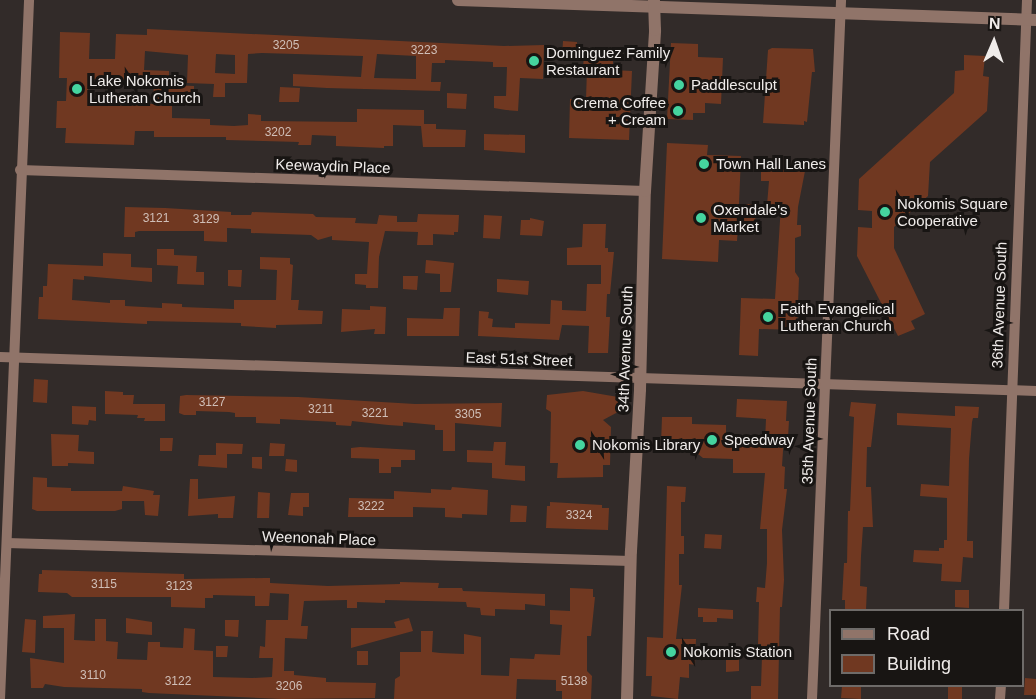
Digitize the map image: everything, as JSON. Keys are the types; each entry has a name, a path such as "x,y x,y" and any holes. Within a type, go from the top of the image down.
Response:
{"street":[{"path":"0,699 20,170 29,0"},
{"path":"458,0 654,4 840,14 1031,20"},
{"name":"35th Avenue South","path":"812,699 841,0"},
{"name":"36th Avenue South","path":"1004,609 1012,390 1031,20 1027,0"},
{"name":"34th Avenue South","path":"627,699 645,191 655,30 654,4"},
{"name":"Keewaydin Place","path":"20,170 645,191"},
{"name":"East 51st Street","path":"0,357 1036,391"},
{"name":"Weenonah Place","path":"7,543 631,561"}],"building":[{"path":"147,29 504,46 544,45 543,79 520,78 518,111 506,110 494,108 494,96 506,96 507,67 493,67 493,62 445,60 445,63 432,63 431,82 441,82 440,91 327,88 293,86 293,74 361,77 363,56 262,53 248,54 247,83 225,83 225,97 213,97 214,84 187,83 188,55 145,51 144,70 169,71 169,85 194,86 194,98 172,98 172,118 210,119 210,125 234,126 248,125 248,114 261,115 261,121 357,122 357,109 424,110 424,124 436,124 436,129 466,130 465,147 423,147 421,126 393,125 393,146 384,146 384,148 336,146 336,136 312,135 311,145 298,145 299,142 226,140 226,137 154,137 154,131 135,131 134,145 65,143 66,128 56,128 57,101 66,101 67,78 59,78 60,32 90,33 89,59 115,59 116,34 147,35","holes":["216,54 235,55 235,74 215,73","377,54 416,56 416,79 374,78","88,79 154,81 153,104 88,100"]},
{"path":"563,41 577,42 577,57 562,56"},
{"path":"671,43 698,44 698,57 723,58 721,104 705,103 705,113 693,113 693,120 667,119"},
{"path":"772,48 813,49 815,72 812,72 807,122 804,121 804,125 763,123 768,50"},
{"path":"584,53 613,54 613,70 632,71 629,140 569,138 570,99 586,99 587,69 583,69"},
{"name":"Nokomis Square Cooperative","path":"964,55 985,56 983,76 989,77 987,111 930,162 928,196 894,227 894,248 925,314 911,321 915,329 898,336 857,256 858,227 872,228 872,211 858,210 859,179 954,93 955,71 964,70"},
{"path":"280,87 300,88 299,102 279,102"},
{"path":"447,93 467,94 466,109 447,108"},
{"path":"484,134 525,135 525,153 484,150"},
{"path":"667,143 708,145 707,155 741,156 739,204 756,204 755,226 738,225 737,241 719,240 718,262 662,259"},
{"path":"761,169 805,171 798,207 797,225 801,225 801,236 795,238 795,272 799,278 797,330 759,329 758,356 739,355 741,298 775,299 781,205 767,205 769,181 761,181"},
{"path":"125,207 231,212 231,215 251,215 252,212 313,214 316,217 356,218 355,223 377,224 379,215 397,216 397,222 417,222 418,214 459,215 458,232 454,232 454,235 433,234 433,245 417,245 418,232 385,231 379,257 378,288 366,288 366,285 355,284 355,274 367,274 369,242 332,240 332,236 318,240 311,235 251,233 251,229 227,228 227,242 204,241 204,231 139,231 135,232 135,237 124,237"},
{"path":"484,215 502,216 500,239 483,238"},
{"path":"530,218 544,221 542,236 520,235 521,220 530,220"},
{"path":"583,224 606,224 605,248 608,248 608,252 614,252 610,294 607,294 606,317 610,317 608,353 588,353 589,326 562,325 559,340 478,336 479,311 489,312 488,318 493,319 492,327 515,328 515,323 550,324 551,300 562,301 562,310 586,311 587,284 601,284 601,265 567,265 567,248 582,247"},
{"path":"157,249 174,249 174,255 197,256 196,272 204,272 204,285 177,284 178,266 157,265"},
{"path":"103,253 131,254 131,267 152,268 152,282 84,276 84,280 73,279 72,300 110,303 110,300 125,300 125,306 162,308 162,303 182,304 182,307 234,309 234,300 276,300 277,270 260,269 260,257 290,258 290,264 293,265 291,300 299,300 298,310 323,311 322,324 276,325 276,328 241,326 241,323 147,321 147,324 38,319 39,297 43,297 43,286 47,286 48,264 103,266"},
{"path":"426,260 454,263 451,292 440,292 440,274 425,273"},
{"path":"228,270 242,270 241,287 228,286"},
{"path":"403,276 418,276 417,290 403,289"},
{"path":"497,279 529,281 528,295 497,292"},
{"path":"370,306 386,307 385,334 374,334 375,329 341,332 342,309 370,310"},
{"path":"444,308 460,308 459,336 407,336 407,318 443,319"},
{"path":"34,379 48,380 47,403 33,402"},
{"path":"105,391 134,395 133,404 165,404 165,421 144,421 145,418 137,418 138,415 105,414"},
{"name":"Nokomis Library","path":"583,391 618,397 618,412 603,420 611,427 610,465 603,465 603,477 557,478 558,463 550,463 551,412 546,409 547,395"},
{"path":"180,396 298,397 415,404 502,403 501,427 455,423 455,451 443,451 443,430 435,430 435,425 403,422 403,426 352,421 351,426 336,425 336,422 280,419 280,424 256,423 256,417 235,417 235,413 229,412 196,411 196,415 184,415 179,413"},
{"path":"737,399 787,401 788,437 784,436 782,466 785,467 784,489 787,489 782,530 784,580 782,607 780,607 778,699 751,699 751,686 761,686 762,656 761,644 758,644 759,602 756,602 757,587 765,588 767,563 767,529 760,529 765,473 733,473 733,459 703,458 698,454 699,444 661,444 662,417 692,417 692,424 726,425 726,439 765,441 766,419 736,417"},
{"path":"851,402 876,404 871,447 867,447 866,487 871,487 873,527 863,527 861,556 860,586 867,587 866,609 845,609 845,600 842,600 844,563 847,563 854,417 849,416"},
{"path":"72,406 96,407 96,421 89,420 88,425 72,424"},
{"path":"955,406 979,407 978,418 973,418 972,422 969,459 967,541 973,541 973,558 963,557 961,582 941,581 942,564 913,562 914,550 939,551 939,548 944,548 944,540 947,540 947,498 920,496 921,484 949,486 951,428 897,425 897,413 955,416"},
{"path":"51,434 79,435 78,451 94,452 94,464 68,463 68,466 52,466"},
{"path":"160,438 173,438 172,451 160,451"},
{"path":"494,442 506,442 505,465 525,466 525,481 492,478 492,463 467,462 467,450 493,451"},
{"path":"216,443 243,444 242,454 227,454 227,468 198,466 199,455 216,455"},
{"path":"270,443 285,444 284,456 269,456"},
{"path":"351,448 415,450 415,460 401,460 401,467 391,467 391,473 379,473 379,459 351,458"},
{"path":"252,457 262,457 262,469 252,468"},
{"path":"286,459 297,460 297,472 285,471"},
{"path":"33,477 47,478 47,487 71,488 71,491 122,491 123,486 154,491 153,495 160,495 158,516 145,515 144,501 122,501 122,509 115,511 37,511 32,509"},
{"path":"190,479 198,479 198,499 235,496 233,518 218,518 218,514 188,516"},
{"path":"667,486 686,487 685,502 681,502 681,536 684,536 684,554 679,554 679,585 682,585 676,639 696,639 695,665 689,664 689,678 680,677 678,699 651,696 652,676 646,676 647,637 663,638"},
{"path":"452,487 488,490 487,515 462,514 462,518 445,517 445,508 413,507 413,517 348,517 349,498 394,499 394,491 431,493 431,489 451,490"},
{"path":"258,492 270,493 269,518 257,518"},
{"path":"291,493 309,493 309,507 303,507 303,516 288,515"},
{"path":"550,502 602,505 602,508 609,508 608,530 546,528 547,506 550,506"},
{"path":"511,505 527,506 526,522 510,522"},
{"path":"705,534 722,535 721,549 704,548"},
{"path":"42,570 184,574 184,579 270,578 270,583 328,586 400,584 400,582 439,583 438,588 462,588 463,591 545,594 545,606 525,604 525,610 495,609 495,616 481,615 480,608 467,607 466,602 385,600 385,603 357,602 357,608 347,608 347,600 304,601 301,626 308,626 307,639 285,638 284,671 294,671 294,675 326,678 326,682 376,683 375,698 282,699 149,693 142,692 142,689 64,687 45,684 43,688 31,688 30,658 64,663 64,628 43,628 43,616 75,614 74,640 95,641 95,619 106,619 106,641 118,642 117,659 147,660 148,642 160,642 160,647 183,648 184,628 195,629 194,650 213,651 213,677 252,678 272,677 273,658 259,658 260,646 265,647 266,620 288,620 289,594 270,593 269,606 255,606 255,596 213,595 213,598 205,598 205,608 171,607 171,597 72,597 67,593 38,592 39,574 42,574"},
{"path":"570,588 593,589 593,597 595,597 591,636 587,636 587,671 592,676 591,699 562,699 562,691 556,691 556,680 517,679 516,699 394,699 395,679 400,676 400,652 421,652 421,631 433,631 432,652 440,653 464,654 464,634 481,637 481,675 509,676 510,658 534,659 535,654 560,655 562,625 550,624 550,610 570,611"},
{"path":"955,590 969,590 969,608 955,607"},
{"path":"698,608 733,610 733,619 717,618 717,622 703,622 703,617 698,617"},
{"path":"126,618 152,622 152,635 126,633"},
{"path":"409,618 413,631 351,648 351,628 396,628 394,622"},
{"path":"25,619 36,620 35,653 22,652"},
{"path":"225,620 239,620 238,637 225,636"},
{"path":"216,646 228,646 227,657 216,657"},
{"path":"357,651 368,651 368,665 357,665"},
{"path":"739,659 739,671 726,672 726,660"},
{"path":"1025,678 1036,679 1036,695 1024,695"},
{"path":"842,687 861,687 861,699 841,698"},
{"path":"948,687 962,687 962,699 948,699"}],"place":[{"name":"Dominguez Family Restaurant","path":"534,61"},
{"name":"Paddlesculpt","path":"679,85"},
{"name":"Lake Nokomis Lutheran Church","path":"77,89"},
{"name":"Crema Coffee + Cream","path":"678,111"},
{"name":"Town Hall Lanes","path":"704,164"},
{"name":"Nokomis Square Cooperative","path":"885,212"},
{"name":"Oxendale's Market","path":"701,218"},
{"name":"Faith Evangelical Lutheran Church","path":"768,317"},
{"name":"Speedway","path":"712,440"},
{"name":"Nokomis Library","path":"580,445"},
{"name":"Nokomis Station","path":"671,652"}]}
